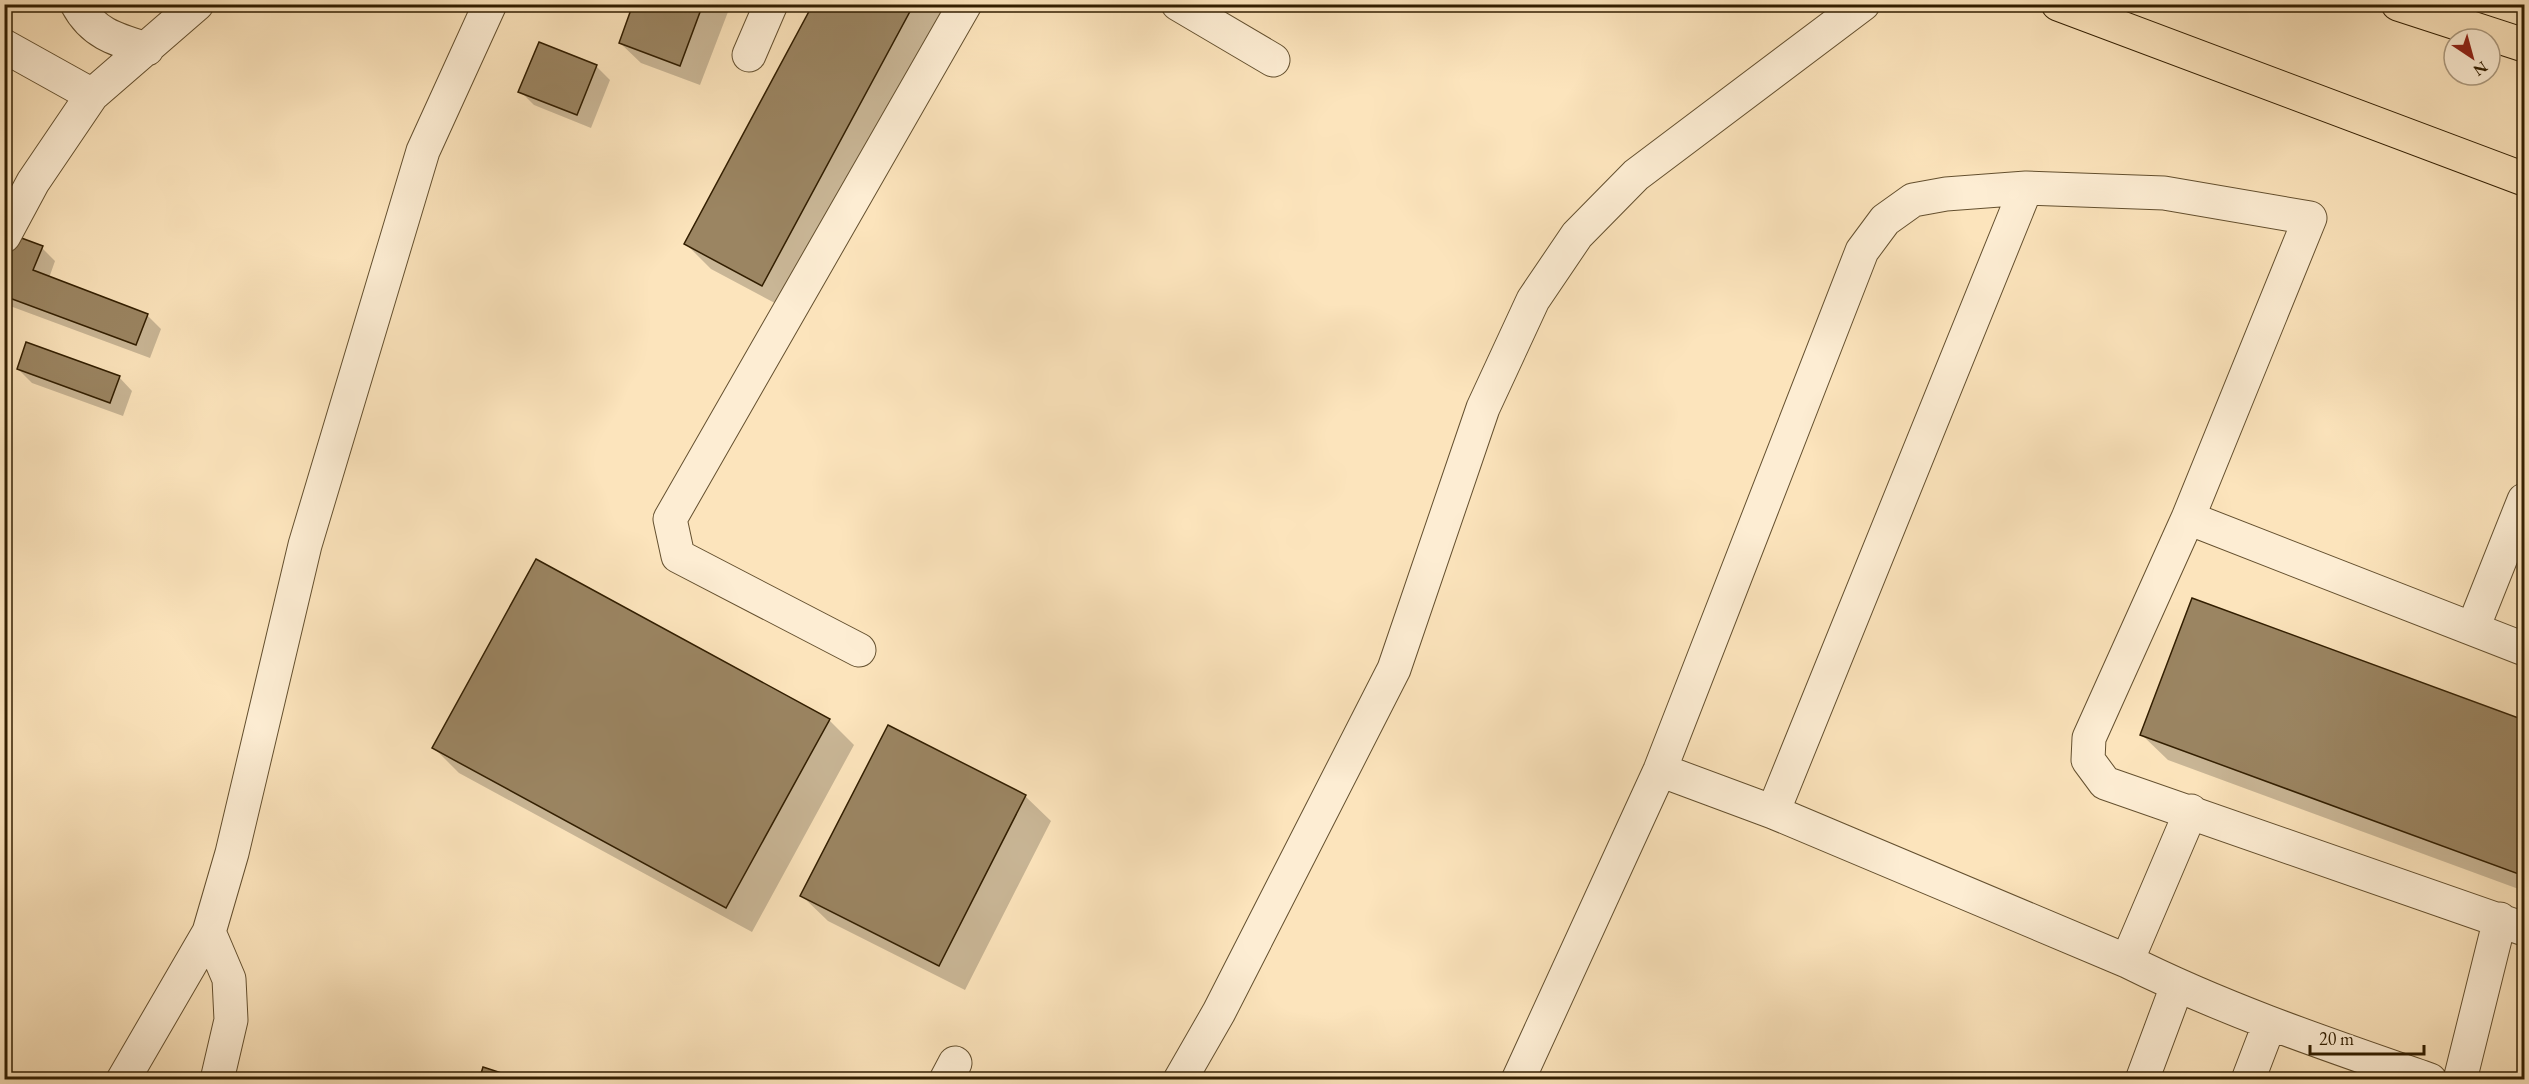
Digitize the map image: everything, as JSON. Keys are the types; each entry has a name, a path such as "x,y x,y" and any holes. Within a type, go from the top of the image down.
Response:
{"main road":[{"path":"2058,4 2524,178"},
{"path":"2398,4 2524,45"}],"street":[{"path":"77,4 85,20 108,38 147,50"},
{"path":"4,236 33,182 92,95 147,50 197,4"},
{"path":"123,1080 209,932 232,853 306,545 423,152 490,4"},
{"path":"749,55 771,4"},
{"path":"859,650 678,556 670,519 965,4"},
{"path":"1178,4 1273,60"},
{"path":"1180,1080 1220,1011 1349,762 1394,669 1484,408 1533,300 1577,235 1636,175 1863,4"},
{"path":"4,46 92,95"},
{"path":"1773,812 2026,188"},
{"path":"1523,1078 1660,770 1862,251 1885,220 1913,200 1946,194 2026,188 2164,193 2310,219 2188,518 2089,738 2088,760 2105,783 2512,924 2460,1080"},
{"path":"2473,628 2524,500"},
{"path":"2188,518 2524,649"},
{"path":"1660,770 1773,812 2127,961 2176,986 2269,1025 2430,1080"},
{"path":"2127,961 2192,812"},
{"path":"209,932 229,979 231,1020 217,1080"},
{"path":"2142,1080 2176,986"},
{"path":"2247,1080 2269,1025"}],"building":[{"path":"633,4 703,4 680,66 619,43"},
{"path":"813,4 914,4 762,286 684,244"},
{"path":"539,42 597,65 577,115 518,92"},
{"path":"16,236 43,246 33,270 148,314 136,345 4,296 4,265"},
{"path":"26,342 120,376 110,403 17,369"},
{"path":"536,559 830,719 726,908 432,748"},
{"path":"2192,598 2524,720 2524,876 2140,735"},
{"path":"888,725 1026,795 939,966 800,896"},
{"path":"483,1067 523,1080 479,1080"}]}
